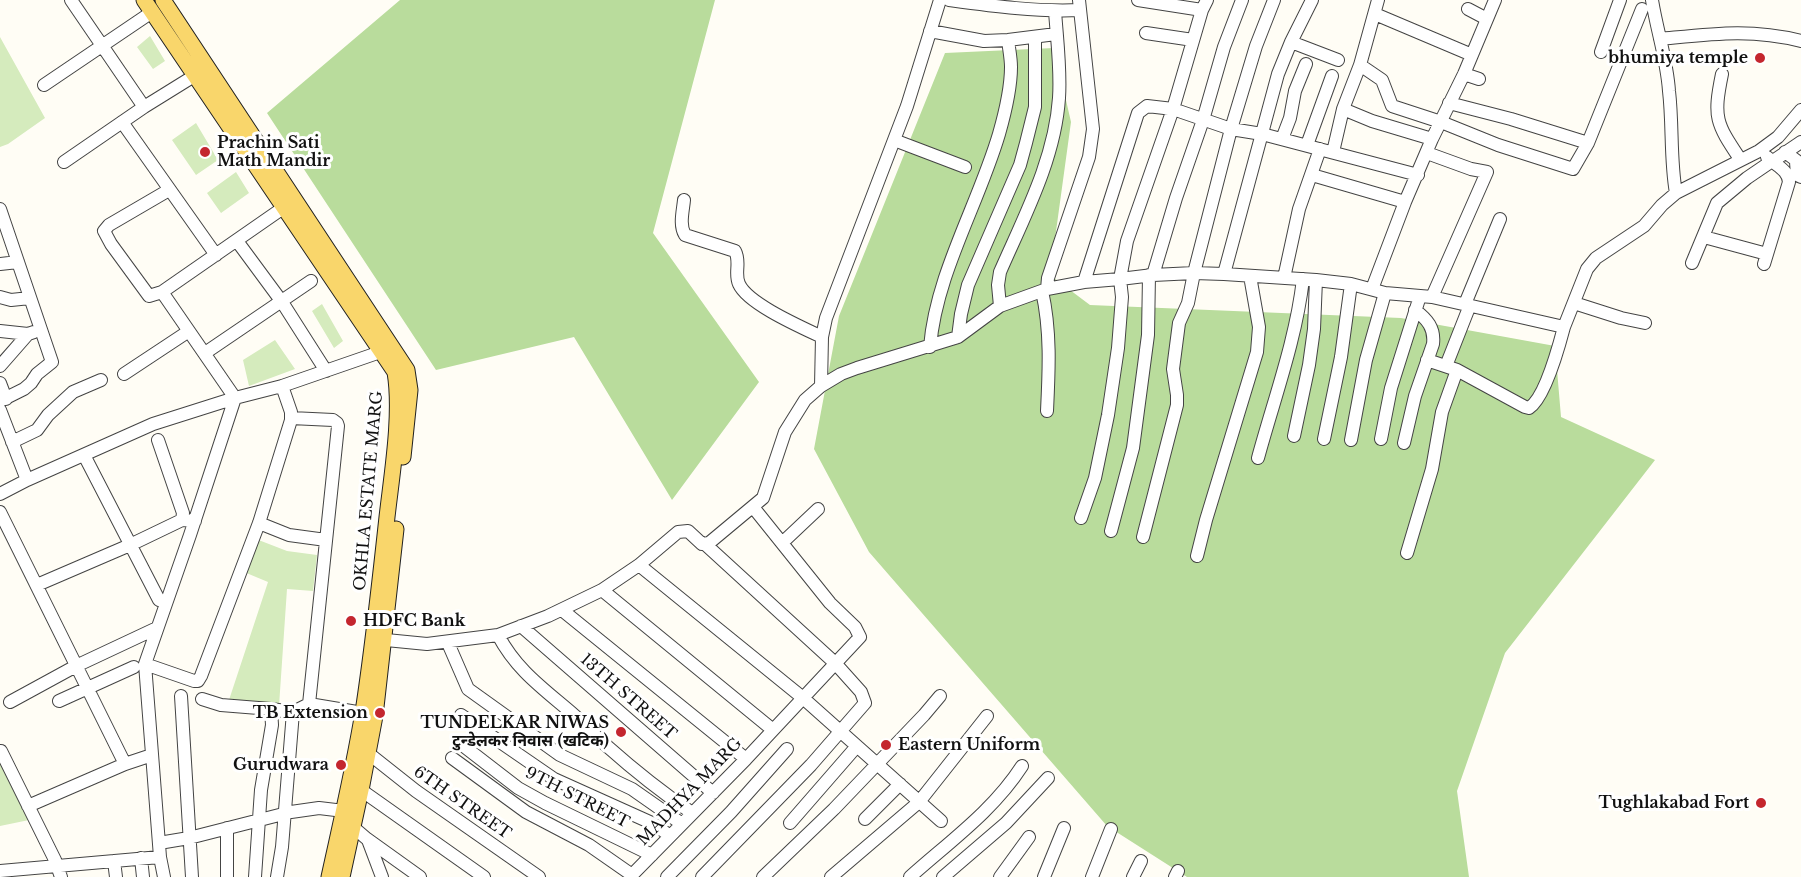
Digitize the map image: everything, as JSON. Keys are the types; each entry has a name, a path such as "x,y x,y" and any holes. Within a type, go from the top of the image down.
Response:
{"main road":[{"name":"OKHLA ESTATE MARG","path":"163,0 365,305 386,350"},
{"name":"OKHLA ESTATE MARG","path":"148,6 283,208 386,350 407,370 410,390 379,639 375,716 342,877"},
{"name":"OKHLA ESTATE MARG","path":"329,877 379,639"}],"street":[{"path":"71,0 144,107"},
{"path":"821,386 822,337 826,318 907,106 940,0"},
{"path":"950,0 1009,9 1055,11 1079,5 1091,108 1092,142 1089,158 1045,290 1050,350 1047,411"},
{"path":"1081,518 1095,478 1108,414 1118,348 1122,297 1120,279 1127,241 1173,109 1204,5 1138,0"},
{"path":"1111,531 1133,448 1148,334 1151,275 1203,120 1224,46 1242,0"},
{"path":"1143,537 1177,405 1173,369 1179,324 1188,303 1231,129 1256,46 1274,0"},
{"path":"1224,274 1278,74 1312,0"},
{"path":"1284,278 1299,209 1312,175 1327,151 1360,65 1378,0"},
{"path":"1372,289 1405,202 1495,0"},
{"path":"1600,52 1621,0 1647,4 1654,14 1669,90 1676,193"},
{"path":"1360,65 1382,80 1392,106 1570,169 1575,167 1588,142 1647,4"},
{"path":"44,85 102,46 148,6"},
{"path":"1468,9 1487,19"},
{"path":"1000,306 998,285 1000,272 1036,190 1054,132 1059,98 1055,11"},
{"path":"1375,14 1472,55"},
{"path":"930,31 984,41 1056,34"},
{"path":"1660,39 1748,32 1784,36 1801,41"},
{"path":"1146,33 1193,40"},
{"path":"958,337 968,285 1020,165 1026,143 1035,107 1035,37"},
{"path":"930,347 931,328 941,289 981,188 1004,118 1011,66 1008,40"},
{"path":"1291,42 1338,60"},
{"path":"1282,139 1290,117 1295,91 1306,64"},
{"path":"1464,74 1479,79"},
{"path":"1722,74 1717,101 1718,118 1722,132 1740,159"},
{"path":"64,162 194,76"},
{"path":"1307,145 1332,76"},
{"path":"1449,103 1588,142"},
{"path":"1084,282 1138,113 1147,106 1173,109 1231,129 1263,134 1418,175"},
{"path":"1343,109 1372,121 1432,139"},
{"path":"1427,360 1451,368 1525,407 1529,408 1534,405 1548,376 1587,269 1596,258 1651,221 1662,205 1676,193 1759,151 1778,137 1801,110"},
{"path":"122,122 216,255"},
{"path":"894,140 965,167"},
{"path":"1692,263 1717,203 1747,178 1801,142"},
{"path":"1704,237 1765,259 1789,182 1786,172 1759,151"},
{"path":"1785,152 1798,163 1797,175 1801,177"},
{"path":"1381,439 1391,388 1415,310 1426,296 1486,172 1427,153"},
{"path":"1312,175 1405,202"},
{"path":"169,190 109,225 104,231 147,295 154,296 162,292 283,208"},
{"path":"684,200 681,226 685,235 735,251 738,256 737,278 743,290 775,314 822,337"},
{"path":"0,209 52,362 24,389 2,403"},
{"path":"1407,553 1432,469 1451,368 1467,305 1500,219"},
{"path":"237,241 282,302 326,371"},
{"path":"0,264 18,262"},
{"path":"705,544 763,498 785,432 805,400 821,386 849,371 958,337 1000,306 1045,290 1084,282 1194,273 1303,279 1351,284 1385,293 1426,296 1564,327"},
{"path":"1197,556 1257,352 1259,327 1250,276"},
{"path":"1258,458 1293,335 1303,279"},
{"path":"1294,436 1309,365 1314,329 1316,280"},
{"path":"205,353 311,281"},
{"path":"1323,439 1341,357 1351,284"},
{"path":"162,292 235,398"},
{"path":"1351,440 1366,360 1385,293"},
{"path":"0,297 11,300 30,298"},
{"path":"1574,303 1645,323"},
{"path":"1404,443 1415,396 1433,344 1433,330 1425,317 1415,310"},
{"path":"0,366 28,334 40,329"},
{"path":"0,331 28,334"},
{"path":"124,374 189,332"},
{"path":"0,494 153,424 282,386 386,350"},
{"path":"12,442 37,430 48,415 73,392 101,380"},
{"path":"0,383 2,403 12,442 27,480"},
{"path":"59,701 140,665 198,681 259,524 291,418 282,386"},
{"path":"164,877 140,665 157,628 189,521 235,398"},
{"path":"291,418 333,420 337,423 338,431 309,704"},
{"path":"158,440 183,513 189,521"},
{"path":"84,454 159,600"},
{"path":"753,507 782,543 818,509"},
{"path":"0,512 126,764"},
{"path":"37,585 189,521"},
{"path":"259,524 289,535 326,540"},
{"path":"379,639 427,644 498,635 562,610 602,590 639,565 678,532 688,531 835,663 861,692 865,703 803,773 702,877"},
{"name":"MADHYA MARG","path":"631,876 861,637 847,618 830,603 782,543"},
{"path":"639,565 804,698 941,821"},
{"path":"602,590 773,730"},
{"path":"562,610 746,759"},
{"name":"13TH STREET","path":"521,626 713,793"},
{"path":"10,702 75,666 157,628"},
{"path":"498,635 507,651 536,684 656,788 692,813"},
{"path":"448,643 468,688 560,755 632,789 682,824"},
{"path":"181,696 192,877"},
{"path":"763,877 834,809 940,696"},
{"path":"202,699 221,705 293,712 309,704 363,713"},
{"path":"255,877 261,790 272,725 271,709"},
{"path":"277,877 293,712"},
{"path":"461,715 554,778 654,824 670,836"},
{"path":"831,877 919,802 987,716"},
{"name":"9TH STREET","path":"460,744 518,788 652,855"},
{"path":"790,823 857,746"},
{"path":"667,877 731,812 787,749"},
{"path":"1,751 59,871"},
{"name":"6TH STREET","path":"368,753 416,791 539,877"},
{"path":"28,806 152,755"},
{"path":"452,758 526,812 589,844 631,876"},
{"path":"910,877 981,816 1014,779 1022,766"},
{"path":"943,877 1006,823 1048,778"},
{"path":"865,819 900,784"},
{"path":"361,790 484,877"},
{"path":"159,843 189,838 284,813 319,808 344,811"},
{"path":"353,827 420,877"},
{"path":"226,828 227,877"},
{"path":"1044,877 1064,828"},
{"path":"1092,877 1111,830"},
{"path":"1000,877 1029,837"},
{"path":"367,839 382,877"},
{"path":"0,871 59,871 114,861 160,857"},
{"path":"141,858 143,877"},
{"path":"114,861 116,877"},
{"path":"1133,877 1141,861"}],"green space":[{"path":"400,0 715,0 653,233 759,382 672,500 574,337 436,370 267,113"},
{"path":"150,36 165,61 153,69 137,47"},
{"path":"0,37 45,118 8,144 0,147"},
{"path":"1054,48 1071,122 1050,275 1090,305 1401,318 1555,346 1561,417 1655,460 1505,653 1457,791 1469,877 1187,877 1107,826 869,552 814,449 839,316 945,53"},
{"path":"196,123 218,160 196,175 172,140"},
{"path":"236,172 249,193 221,213 207,193"},
{"path":"322,304 343,341 334,348 312,311"},
{"path":"275,340 295,369 249,386 243,360"},
{"path":"256,539 287,551 317,555 313,591 287,589 279,706 229,700 268,582 244,572"},
{"path":"0,761 29,820 0,826"}],"place":[{"name":"bhumiya temple","path":"1760,58"},
{"name":"Prachin Sati Math Mandir","path":"205,152"},
{"name":"HDFC Bank","path":"351,621"},
{"name":"TB Extension","path":"380,713"},
{"name":"TUNDELKAR NIWAS टुन्डेलकर निवास (खटिक)","path":"621,732"},
{"name":"Eastern Uniform","path":"886,745"},
{"name":"Gurudwara","path":"341,765"},
{"name":"Tughlakabad Fort","path":"1761,803"}]}
